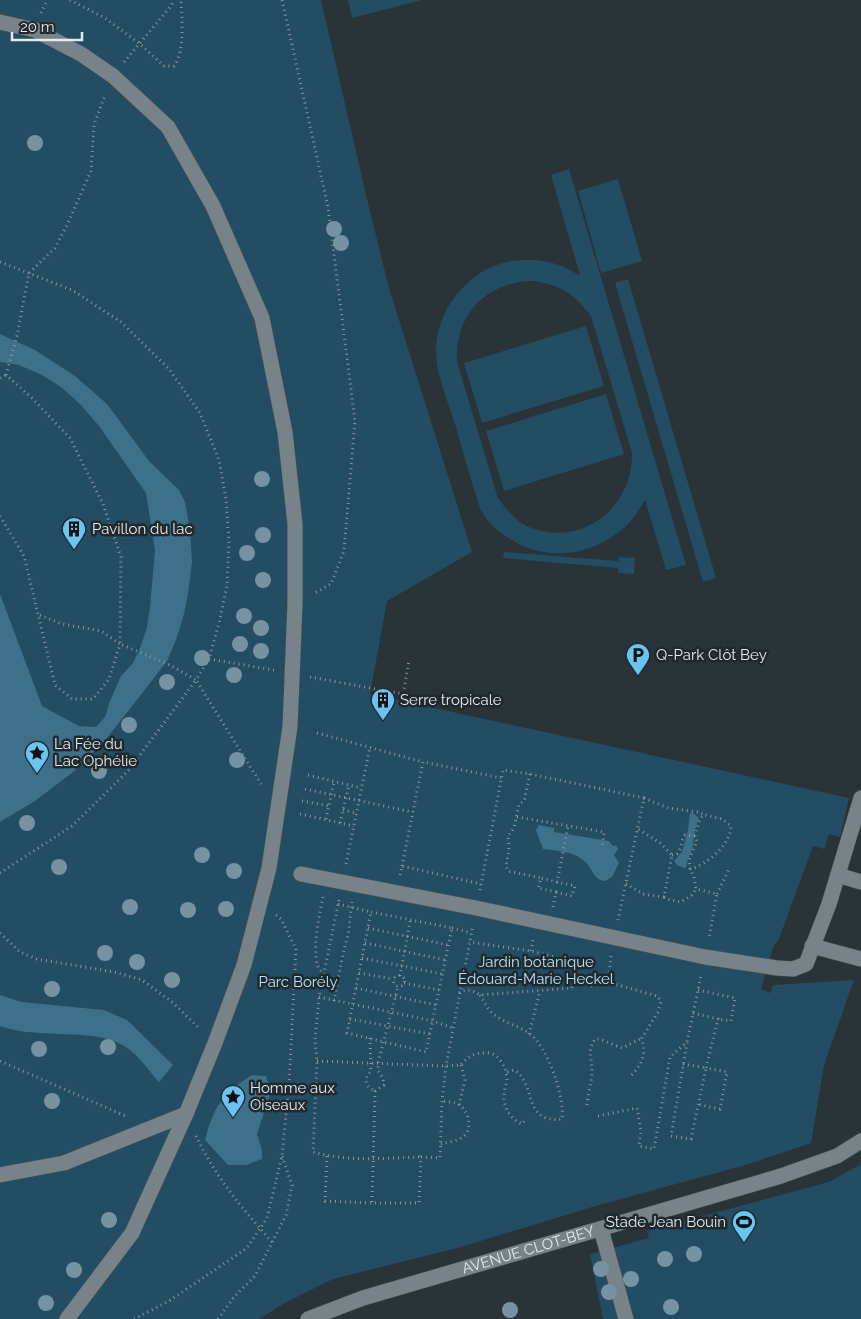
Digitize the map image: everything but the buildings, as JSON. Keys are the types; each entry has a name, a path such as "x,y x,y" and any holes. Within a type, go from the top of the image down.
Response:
{"street":[{"path":"0,22 35,30 82,54 113,76 168,127 213,206 262,318 286,432 295,524 290,728 269,868 244,965 216,1043 132,1233 67,1319"},
{"path":"301,874 705,956 793,969 806,964 838,875 861,798"},
{"path":"838,875 861,882"},
{"path":"812,946 861,959"},
{"path":"0,1175 64,1163 186,1114"},
{"name":"AVENUE CLOT-BEY","path":"308,1319 363,1298 781,1176 837,1156 861,1141"},
{"path":"601,1229 626,1319"}],"path":[{"path":"70,0 105,18 140,44 164,66 174,66 178,61 181,35 181,0"},
{"path":"0,378 6,375 17,336 29,272 55,248 91,171 94,125 113,76 174,0"},
{"path":"282,0 328,207 355,421 344,550 331,584 294,604"},
{"path":"0,262 72,290 121,322 169,369 200,413 219,460 226,499 229,541 227,585 208,659 196,680 128,771 72,826 0,873"},
{"path":"0,516 24,556 55,685 72,699 93,699 109,679 120,644 121,557 103,504 70,438 31,397 6,375"},
{"path":"70,448 74,446"},
{"path":"37,614 62,624 102,631 120,644 170,665 196,680 278,811"},
{"path":"208,659 403,694 409,661"},
{"path":"317,733 423,762 501,778"},
{"path":"324,974 317,966 318,918 335,881 354,826 370,747"},
{"path":"395,892 423,762"},
{"path":"335,881 338,904 319,997 315,1041 317,1061 313,1152 327,1156 440,1158 442,1101 446,1066 503,770 644,798 668,808 698,812 722,819 731,826 731,834 718,853 701,867 690,869"},
{"path":"530,774 524,801 519,804 514,828 508,836 509,848 506,866 508,871 541,878 574,886 572,896 538,888 541,878"},
{"path":"308,775 361,788"},
{"path":"326,820 334,782"},
{"path":"340,822 349,785"},
{"path":"305,789 412,812"},
{"path":"608,982 611,954 644,798"},
{"path":"302,801 329,806"},
{"path":"343,810 356,813"},
{"path":"300,814 354,826"},
{"path":"626,884 643,894 681,902 692,895 696,889 689,860 697,841 695,836 700,819 704,815"},
{"path":"517,817 604,832 602,848"},
{"path":"557,882 568,827"},
{"path":"638,829 660,843 672,855"},
{"path":"672,855 678,854 682,840 686,835 695,836"},
{"path":"664,897 672,855"},
{"path":"402,866 481,884"},
{"path":"718,1019 690,1139 671,1136 687,1042 717,894 729,869"},
{"path":"334,1001 351,922 350,907 358,885"},
{"path":"696,889 717,894"},
{"path":"549,924 556,892"},
{"path":"134,1319 170,1301 246,1248 267,1218 282,1156 289,1084 296,949 281,919 261,902"},
{"path":"338,904 471,933"},
{"path":"371,912 347,1033 426,1052 452,928"},
{"path":"400,976 411,919"},
{"path":"368,928 448,945"},
{"path":"0,933 20,952 37,959 114,972 142,980 172,1002 216,1043"},
{"path":"469,942 531,952 576,962 572,988 480,995"},
{"path":"365,944 445,960"},
{"path":"362,958 442,974"},
{"path":"359,973 393,979 396,976 400,976"},
{"path":"400,976 404,978 404,983"},
{"path":"393,979 394,984 398,987"},
{"path":"587,1105 592,1070 591,1049 595,1039 600,1039 622,1048 642,1038 658,1012 661,1001 656,996 608,982 591,986"},
{"path":"404,983 439,990"},
{"path":"398,987 404,983"},
{"path":"375,1091 384,1085 383,1078 378,1071 378,1063 398,987"},
{"path":"356,988 436,1005"},
{"path":"459,993 464,990 472,990 480,995 489,1010 496,1016 530,1034 541,1046 560,1099 563,1112 562,1118 555,1120 539,1114 533,1106 527,1088 518,1072 514,1070 507,1072"},
{"path":"693,1013 731,1021 735,998 698,990"},
{"path":"530,1034 540,991"},
{"path":"319,997 433,1021 453,1028"},
{"path":"350,1019 430,1034"},
{"path":"370,1038 372,1071 366,1078 366,1084 369,1089 375,1091"},
{"path":"629,1078 641,1065 645,1049 642,1038"},
{"path":"598,1116 636,1108 641,1131 639,1146 654,1149 670,1057 687,1042"},
{"path":"461,1065 466,1058 481,1052 498,1056 507,1072 505,1106 516,1122 522,1124 525,1120"},
{"path":"0,1061 154,1128"},
{"path":"317,1061 461,1065"},
{"path":"683,1064 727,1072 720,1108 697,1104"},
{"path":"459,1105 465,1080 461,1065"},
{"path":"372,1203 375,1091"},
{"path":"440,1144 462,1138 468,1131 469,1122 466,1113 459,1105 442,1101"},
{"path":"186,1114 207,1158 227,1188 273,1243"},
{"path":"218,1319 234,1297 255,1276 286,1215 292,1185 282,1156"},
{"path":"327,1156 325,1202 419,1204 421,1157"}],"green space":[{"name":"Parc Borély","path":"0,0 321,0 389,288 472,552 387,601 370,694 849,798 840,837 829,834 824,849 813,846 779,939 773,947 761,989 770,993 773,985 854,980 824,1065 811,1143 749,1164 592,1207 461,1247 333,1279 285,1303 259,1319 0,1319"},
{"path":"348,0 422,0 352,18"},
{"path":"569,169 686,565 666,570 645,500 631,521 613,537 599,544 570,553 540,552 526,547 498,530 490,523 480,508 438,370 436,343 443,317 449,305 466,285 485,270 514,261 535,260 559,265 580,275 551,175","holes":["533,281 560,288 573,296 591,316 632,453 630,473 624,491 614,506 601,518 585,527 568,532 549,532 524,525 512,515 498,498 457,362 461,329 477,304 488,294 501,287"]},
{"path":"618,179 642,261 601,273 578,191"},
{"path":"628,279 716,578 703,582 615,283"},
{"path":"586,326 604,386 482,423 464,363"},
{"path":"606,394 624,454 504,491 486,431"},
{"path":"504,552 618,561 619,557 635,558 634,574 618,573 618,568 503,558"},
{"name":"Stade Jean Bouin","path":"861,1164 861,1319 603,1319 590,1254 649,1238 647,1231 829,1182"}],"shaded area":[{"path":"0,334 35,350 75,376 107,404 149,461 179,490 185,502 190,530 192,562 183,618 167,661 103,743 73,772 35,801 0,822 0,594 42,706 79,726 96,727 105,717 121,676 133,663 147,627 155,550 146,493 99,426 80,404 61,387 42,375 19,365 0,362"},
{"path":"690,813 699,818 686,868 684,868 677,865 674,861 682,852"},
{"path":"539,825 554,828 554,832 609,841 613,846 616,845 618,849 614,855 619,863 612,877 605,881 601,880 595,876 579,857 564,852 543,849 536,830"},
{"path":"0,995 21,1002 104,1010 127,1020 173,1065 159,1082 134,1053 112,1040 82,1035 14,1030 0,1026"},
{"path":"252,1075 266,1076 271,1091 257,1134 262,1150 262,1159 246,1165 228,1165 205,1140 212,1118 226,1095"}],"place":[{"name":"Pavillon du lac","path":"74,550"},
{"name":"Q-Park Clôt Bey","path":"638,676"},
{"name":"Serre tropicale","path":"383,721"},
{"name":"La Fée du Lac Ophélie","path":"37,774"},
{"name":"Homme aux Oiseaux","path":"233,1118"},
{"name":"Stade Jean Bouin","path":"744,1243"}],"park label":[{"name":"Jardin botanique Édouard-Marie Heckel","path":"536,970"}]}
